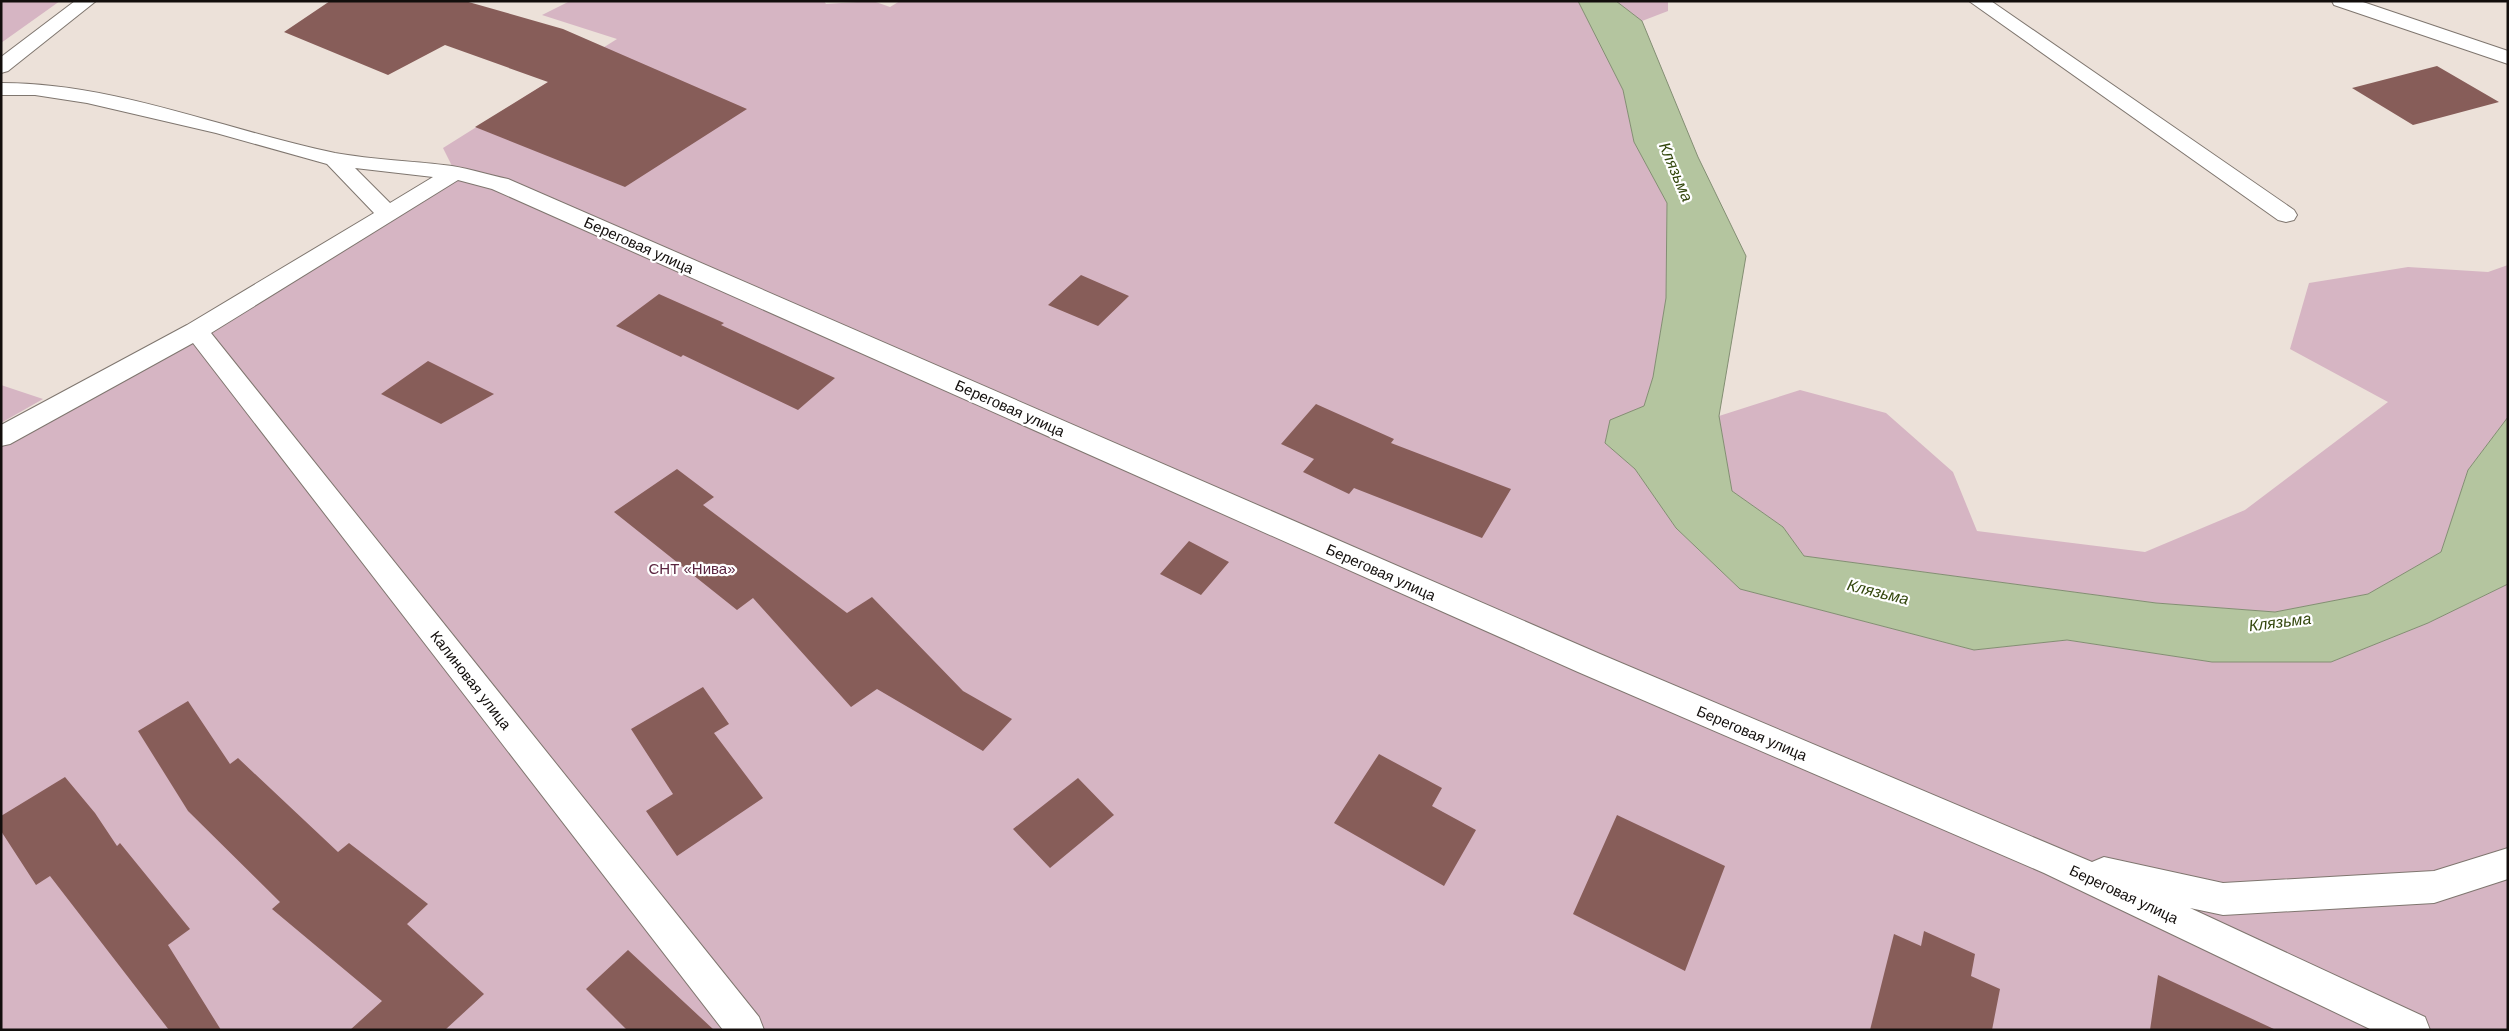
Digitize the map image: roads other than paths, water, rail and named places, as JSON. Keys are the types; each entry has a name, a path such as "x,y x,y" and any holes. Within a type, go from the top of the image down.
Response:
{"street":[{"path":"1,67 86,1"},
{"path":"1978,1 2286,215"},
{"path":"2341,1 2508,58"},
{"name":"Береговая улица","path":"1,89 35,89 87,97 220,128 335,159 455,172 500,184 1579,659 2056,862 2412,1030"},
{"path":"335,159 387,213"},
{"path":"1,437 196,331 455,172"},
{"name":"Калиновая улица","path":"196,331 746,1030"},
{"path":"2056,862 2224,899 2434,887 2508,863"}],"water":[{"name":"Клязьма","path":"1578,1 1616,1 1642,21 1698,157 1746,256 1719,416 1732,491 1783,527 1804,556 2156,603 2275,612 2368,594 2441,552 2468,470 2508,417 2508,584 2428,623 2331,662 2212,662 2067,640 1974,650 1740,589 1676,528 1635,469 1605,443 1610,420 1644,406 1653,377 1666,298 1667,203 1634,142 1623,90"}],"park label":[{"name":"СНТ «Нива»","path":"692,568"}]}
